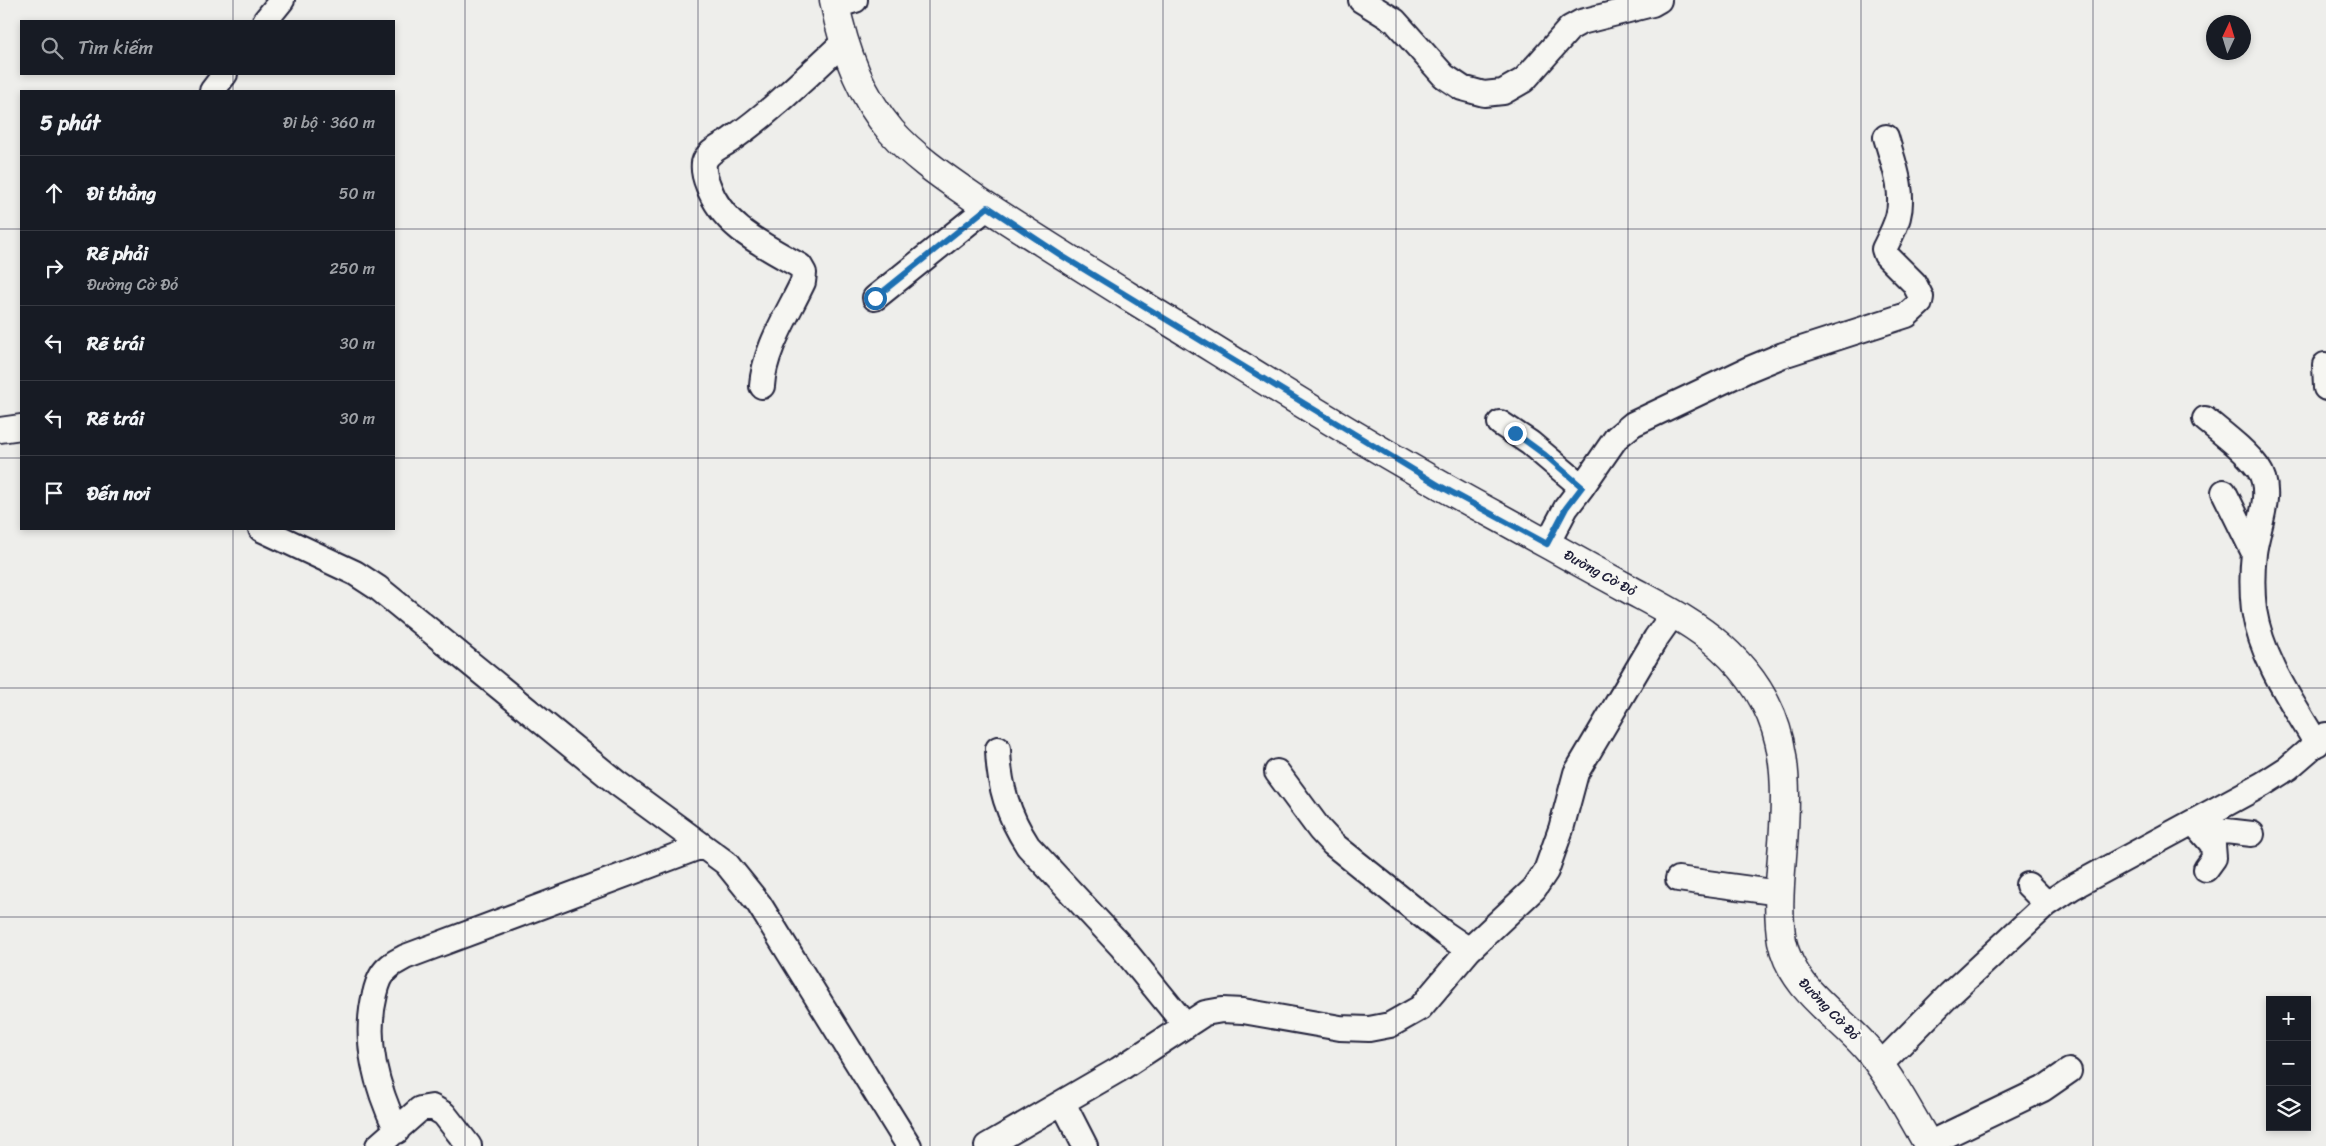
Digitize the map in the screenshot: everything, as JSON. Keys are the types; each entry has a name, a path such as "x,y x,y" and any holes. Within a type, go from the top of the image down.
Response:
{"main road":[{"name":"Đường Cờ Đỏ","path":"841,2 844,42 855,71 868,96 888,127 930,168 1062,256 1440,486 1673,614 1717,643 1739,664 1769,707 1776,727 1786,772 1786,808 1780,893 1783,943 1799,979 1867,1048 1880,1065 1928,1145"}],"street":[{"path":"266,20 282,0"},
{"path":"1361,0 1395,21 1444,76 1462,88 1484,94 1504,92 1524,80 1570,28 1581,22 1652,4 1659,0"},
{"path":"762,386 771,350 803,282 804,273 800,266 757,242 726,216 709,189 704,174 704,163 707,156 732,139 780,100 844,42"},
{"path":"213,90 224,75"},
{"path":"1547,544 1566,508 1616,438 1633,424 1783,355 1906,315 1920,303 1918,291 1886,255 1884,249 1898,218 1900,207 1896,173 1886,137"},
{"path":"875,298 988,207"},
{"path":"1880,1065 1950,994 2047,904 2071,888 2197,826 2288,768 2321,739 2266,656 2254,610 2254,553 2266,494 2264,481 2259,469 2246,455 2205,419"},
{"path":"1500,423 1530,443 1582,487"},
{"path":"0,430 20,427"},
{"path":"2224,492 2254,553"},
{"path":"263,530 355,573 378,588 617,783 726,863 759,904 909,1146"},
{"path":"987,1146 1063,1103 1205,1013 1222,1010 1243,1012 1340,1028 1369,1029 1390,1025 1420,1008 1469,950 1534,889 1546,871 1561,829 1576,773 1656,638 1673,614"},
{"path":"998,749 998,774 1006,805 1016,827 1028,846 1121,946 1186,1026"},
{"path":"1277,772 1314,823 1333,844 1436,927 1469,950"},
{"path":"2197,826 2252,834"},
{"path":"2197,826 2213,845 2214,858 2206,870"},
{"path":"397,1131 386,1109 374,1071 370,1043 372,1008 378,983 388,967 405,957 702,846"},
{"path":"1678,879 1780,893"},
{"path":"2028,885 2047,904"},
{"path":"1928,1145 2043,1089 2069,1071"},
{"path":"1063,1103 1085,1146"},
{"path":"378,1146 420,1109 432,1107 444,1114 469,1146"}],"route":[{"path":"875,298 988,207 1062,256 1440,486 1547,544 1566,508 1582,487 1574,478 1515,433"}]}
